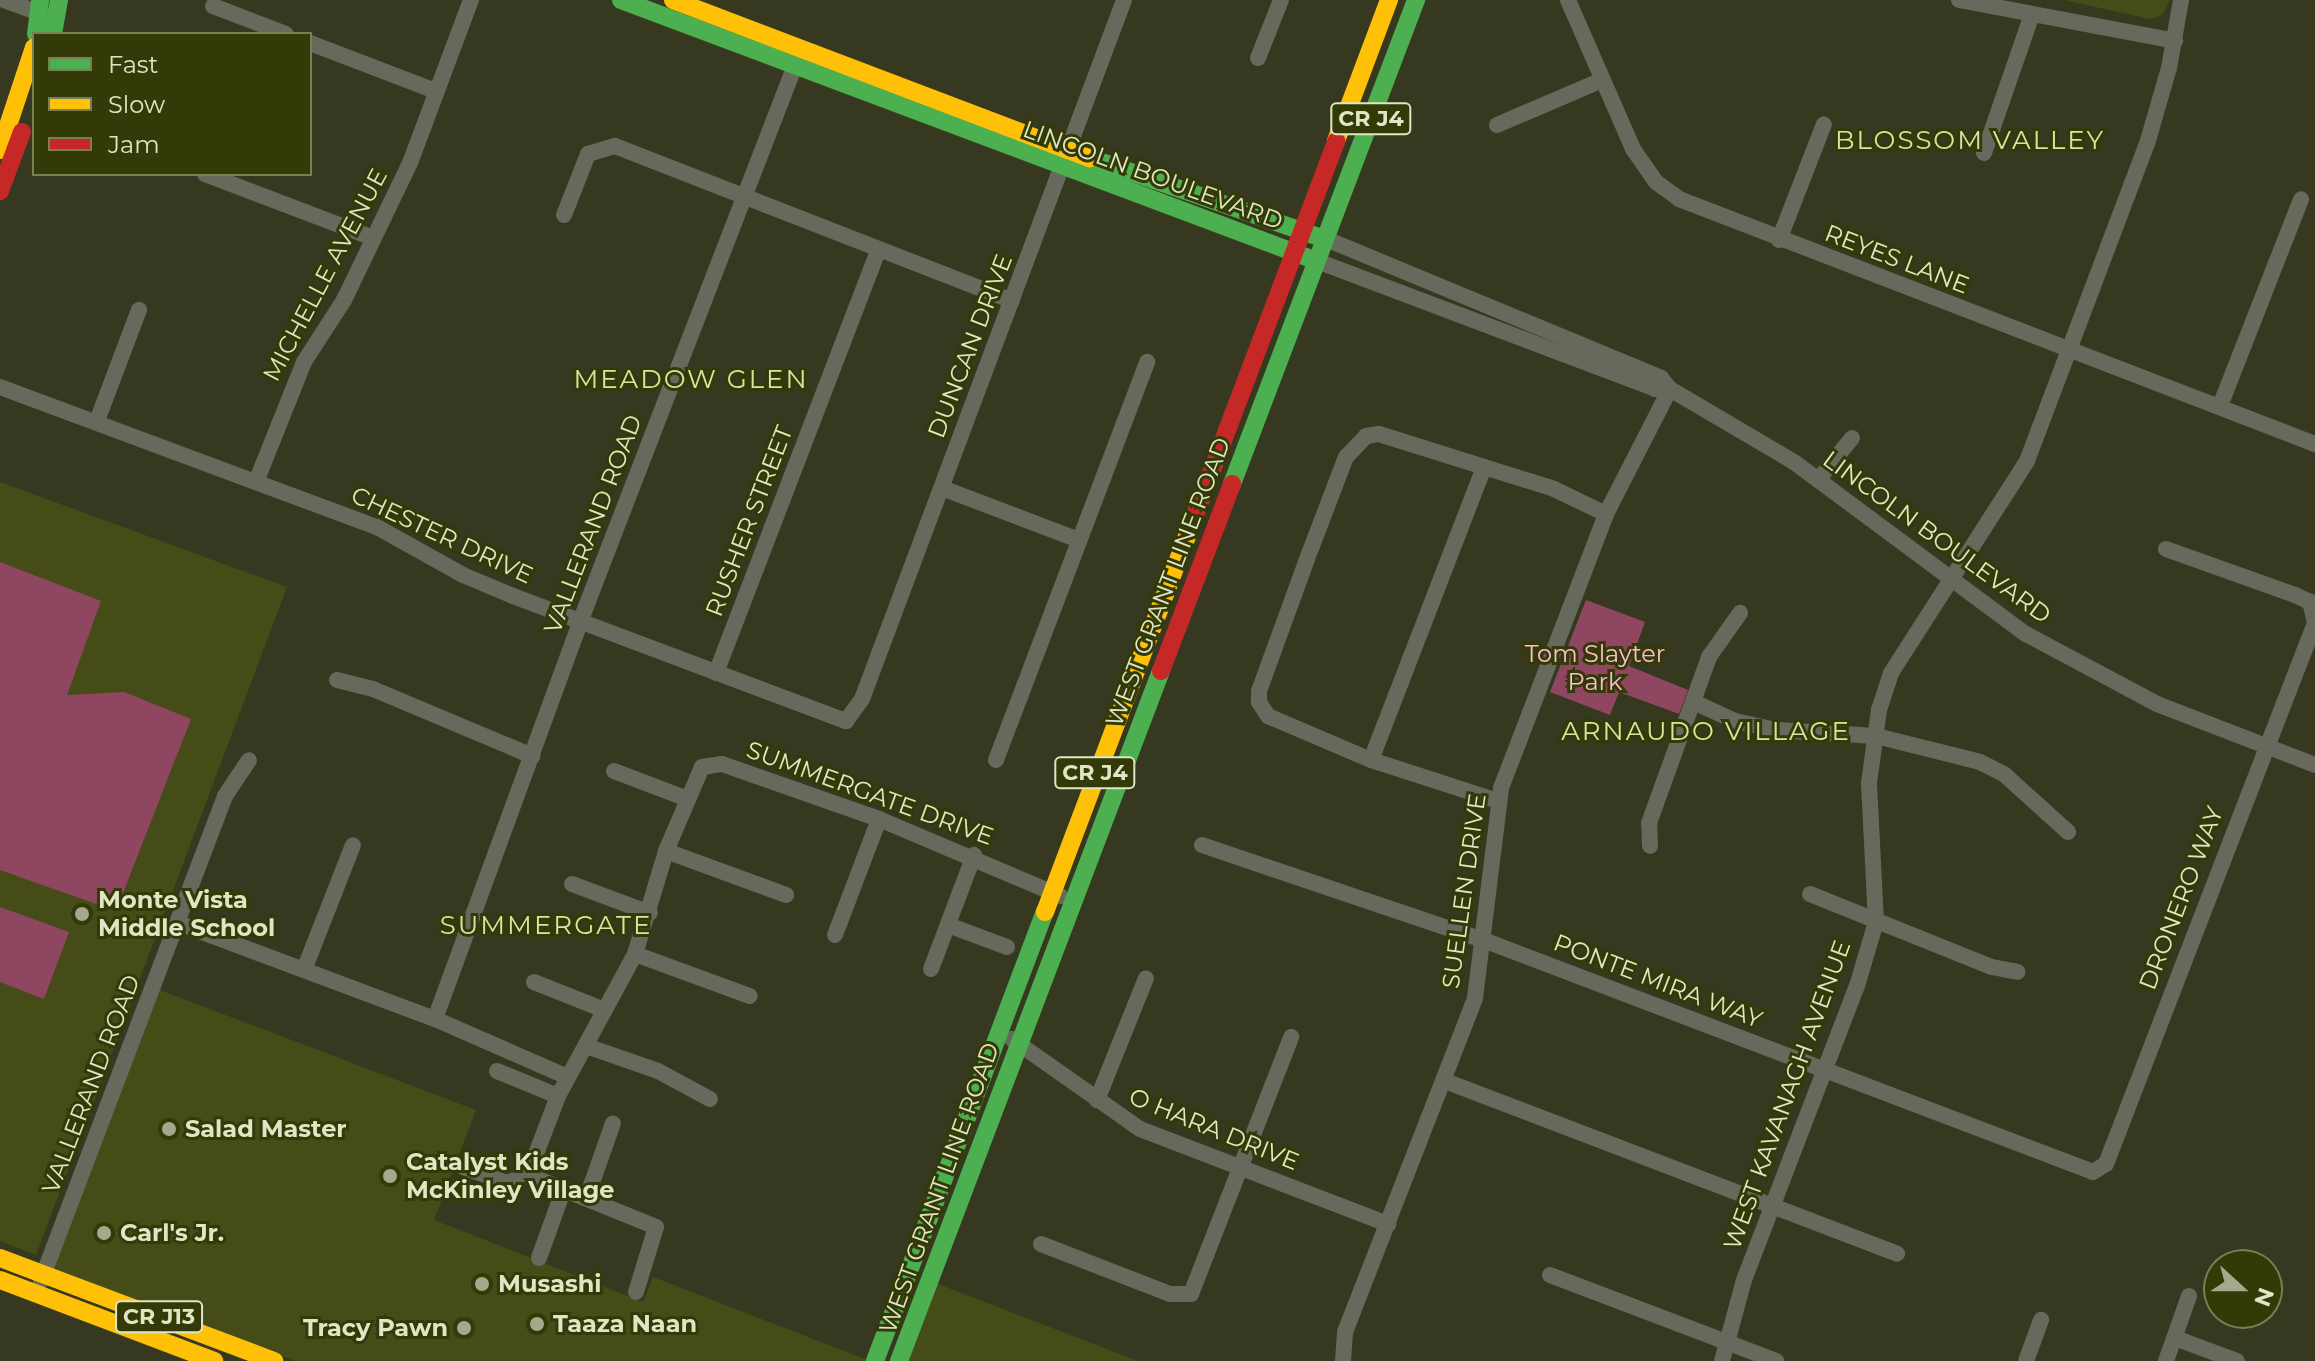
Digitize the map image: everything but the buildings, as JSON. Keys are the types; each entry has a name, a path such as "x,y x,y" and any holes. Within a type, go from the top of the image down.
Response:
{"main road":[{"name":"LINCOLN BOULEVARD","path":"621,0 798,57 1066,159 1317,261"},
{"name":"LINCOLN BOULEVARD","path":"673,0 798,57"},
{"name":"WEST GRANT LINE ROAD","path":"875,1361 1049,892 1389,0"},
{"name":"WEST GRANT LINE ROAD","path":"899,1361 1416,0"},
{"path":"36,32 39,7"},
{"path":"0,150 32,53"},
{"path":"0,191 32,105"},
{"name":"LINCOLN BOULEVARD","path":"1066,159 1326,239"},
{"path":"940,1184 945,1192 945,1234"},
{"name":"CR J13","path":"0,1258 274,1361"},
{"name":"CR J13","path":"0,1280 214,1361"}],"street":[{"path":"4,0 39,7 56,17"},
{"name":"MICHELLE AVENUE","path":"256,482 298,375 344,300 371,237 410,163 471,0"},
{"path":"1258,58 1281,0"},
{"name":"REYES LANE","path":"1568,0 1633,149 1656,182 1679,199 2315,444"},
{"path":"1959,0 2175,41"},
{"name":"WEST KAVANAGH AVENUE","path":"1722,1361 1725,1342 1876,922 1869,783 1891,673 1949,581 2015,486 2071,349 2147,144 2175,41 2181,0"},
{"name":"DUNCAN DRIVE","path":"858,708 1066,159 1118,2"},
{"path":"213,6 281,32"},
{"path":"1984,153 2032,14"},
{"path":"312,44 436,91"},
{"name":"VALLERAND ROAD","path":"435,1019 580,622 798,57"},
{"path":"1497,125 1602,80"},
{"path":"1779,240 1824,124"},
{"path":"564,215 588,154 615,146 1012,301"},
{"path":"210,176 371,237"},
{"path":"2220,406 2301,199"},
{"name":"LINCOLN BOULEVARD","path":"1326,239 1661,378 1670,389 1818,480 1949,581 2079,665 2263,748 2315,765"},
{"name":"RUSHER STREET","path":"716,673 878,251"},
{"name":"LINCOLN BOULEVARD","path":"1317,261 1655,389 1670,389"},
{"path":"97,421 139,310"},
{"path":"996,760 1147,362"},
{"name":"CHESTER DRIVE","path":"0,387 377,527 463,575 836,720 846,721 858,708"},
{"name":"SUELLEN DRIVE","path":"1342,1361 1345,1332 1475,998 1486,941 1498,801 1606,514 1670,389"},
{"path":"1498,801 1371,760 1268,716 1259,702 1267,669 1346,457 1366,436 1395,438 1554,489 1606,514"},
{"path":"1818,480 1852,438"},
{"path":"1371,760 1484,467"},
{"path":"942,488 1079,540"},
{"name":"DRONERO WAY","path":"2093,1172 2106,1164 2263,748 2310,635 2315,610 2310,602 2166,549"},
{"path":"1650,846 1649,823 1696,703 1709,657 1740,613"},
{"path":"337,680 373,689 532,756"},
{"path":"1696,703 1735,721 1776,730 1876,736 1980,762 2005,775 2068,832"},
{"name":"VALLERAND ROAD","path":"36,1294 225,796 249,760"},
{"name":"SUMMERGATE DRIVE","path":"528,1175 558,1096 586,1046 602,1009 635,954 650,913 666,851 685,798 702,767 722,764 879,819 974,855 1072,901"},
{"path":"614,771 685,798"},
{"path":"835,935 879,819"},
{"path":"304,970 353,845"},
{"name":"PONTE MIRA WAY","path":"1202,845 1486,941 2093,1172"},
{"path":"666,851 786,895"},
{"path":"931,969 974,855"},
{"path":"572,884 650,913"},
{"path":"1810,894 1876,922 2018,972"},
{"path":"178,923 435,1019 568,1077"},
{"path":"948,925 1007,947"},
{"path":"635,954 750,996"},
{"path":"1097,1100 1146,978"},
{"path":"534,982 602,1009"},
{"name":"O HARA DRIVE","path":"1000,1025 1018,1045 1140,1129 1388,1224"},
{"path":"1041,1244 1170,1294 1191,1294 1243,1168 1291,1037"},
{"path":"586,1046 658,1071 710,1099"},
{"path":"497,1071 558,1096"},
{"path":"1445,1081 1897,1254"},
{"path":"587,1197 613,1123"},
{"path":"463,1167 507,1183 528,1175 656,1227 636,1292"},
{"path":"539,1258 564,1188"},
{"path":"1550,1275 1776,1361"},
{"path":"2166,1361 2189,1296"},
{"path":"2026,1361 2041,1320"},
{"path":"2175,1338 2237,1361"}],"shaded area":[{"path":"2064,0 2170,0 2162,15 2150,19"},
{"name":"Monte Vista Middle School","path":"0,482 287,587 36,1255 0,1241"},
{"path":"157,989 476,1110 434,1220 643,1302 653,1277 870,1361 295,1361 51,1269"},
{"path":"933,1282 1138,1361 904,1361"}],"green space":[{"path":"0,562 101,601 67,695 124,692 191,719 116,911 0,870"},
{"name":"Tom Slayter Park","path":"1586,600 1645,622 1629,666 1688,690 1679,714 1619,692 1610,715 1550,692"},
{"path":"0,907 69,932 44,999 0,982"}],"traffic: fast":[{"path":"36,32 40,0"},
{"path":"53,32 59,0"},
{"path":"621,0 1309,258"},
{"path":"1232,484 1416,0"},
{"path":"1090,158 1317,236"},
{"path":"899,1361 1161,671"},
{"path":"875,1361 1045,912"}],"traffic: slow":[{"path":"673,0 1090,158"},
{"path":"1336,141 1389,0"},
{"path":"0,150 32,53"},
{"path":"1045,912 1189,531"},
{"path":"0,1258 274,1361"},
{"path":"0,1280 214,1361"}],"traffic: jam":[{"path":"0,191 22,132"},
{"path":"1189,531 1336,141"},
{"path":"1161,671 1232,484"}],"place":[{"name":"Monte Vista Middle School","path":"82,914"},
{"name":"Salad Master","path":"169,1129"},
{"name":"Catalyst Kids McKinley Village","path":"390,1176"},
{"name":"Carl's Jr.","path":"104,1233"},
{"name":"Musashi","path":"482,1284"},
{"name":"Taaza Naan","path":"537,1324"},
{"name":"Tracy Pawn","path":"464,1328"}],"district":[{"name":"BLOSSOM VALLEY","path":"1970,141"},
{"name":"MEADOW GLEN","path":"691,380"},
{"name":"ARNAUDO VILLAGE","path":"1706,732"},
{"name":"SUMMERGATE","path":"546,926"}]}
